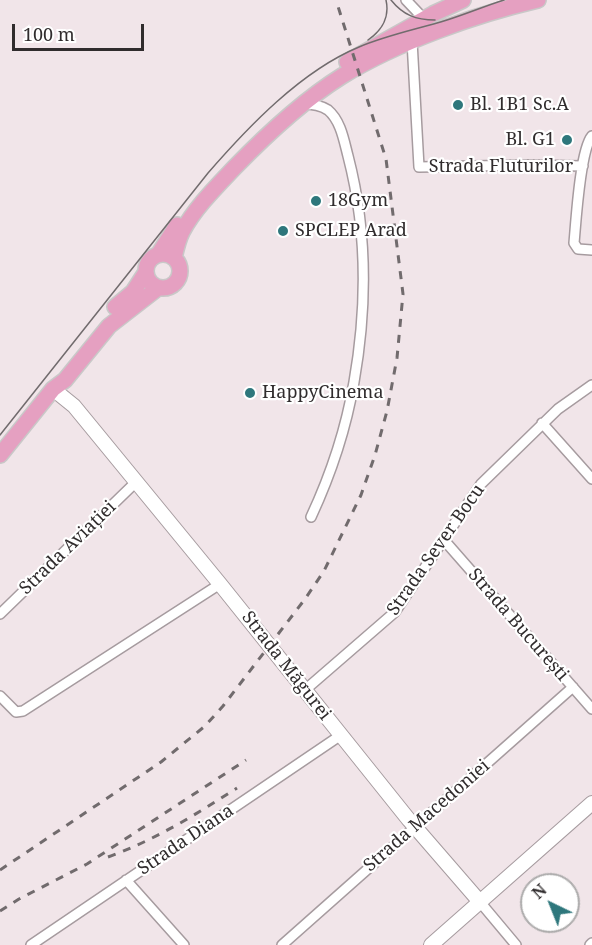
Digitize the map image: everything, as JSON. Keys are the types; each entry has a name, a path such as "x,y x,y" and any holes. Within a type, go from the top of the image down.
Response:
{"main road":[{"path":"53,389 54,380 85,339 104,317 133,292 151,260 158,255 186,210 203,189 276,114 322,77 424,19 463,0"},
{"path":"174,258 183,231 197,211 243,159 302,104 329,84 412,41 538,0"},
{"path":"0,456 53,389 65,380 109,326 158,288 171,287 178,281 180,268 174,258 166,254 158,255"},
{"path":"146,272 149,281 158,288"}],"street":[{"path":"406,0 424,19"},
{"name":"Strada Fluturilor","path":"412,41 419,167 583,166"},
{"path":"327,109 329,84"},
{"path":"302,104 327,109 337,120 355,187 363,253 363,292 358,355 348,408 334,461 311,517"},
{"name":"Strada Fluturilor","path":"592,136 583,166 574,243 580,250 592,250"},
{"name":"Strada Sever Bocu","path":"305,690 395,612 475,490 542,423 571,398 592,385"},
{"name":"Strada Măgurei","path":"53,389 74,406 415,827 516,945"},
{"path":"542,423 592,479"},
{"name":"Strada Aviației","path":"0,614 136,482"},
{"name":"Strada București","path":"444,540 592,710"},
{"path":"0,696 16,712 23,711 220,584"},
{"name":"Strada Macedoniei","path":"282,945 573,687"},
{"name":"Strada Diana","path":"31,945 341,735"},
{"path":"431,945 592,803"},
{"path":"126,880 184,945"}],"tram line":[{"path":"368,40 384,23 387,12 386,0"},
{"path":"391,0 410,16 435,20"},
{"path":"0,435 208,173 240,137 296,85 338,57 359,47 504,0"}],"railway":[{"path":"0,870 161,762 205,726 223,706 324,571 361,495 387,411 397,358 403,294 386,159 336,0"},
{"path":"0,911 87,864 246,760"},
{"path":"108,857 158,835 237,788"}],"place":[{"name":"Bl. 1B1 Sc.A","path":"458,105"},
{"name":"Bl. G1","path":"567,140"},
{"name":"18Gym","path":"316,201"},
{"name":"SPCLEP Arad","path":"283,231"},
{"name":"HappyCinema","path":"250,393"}]}
